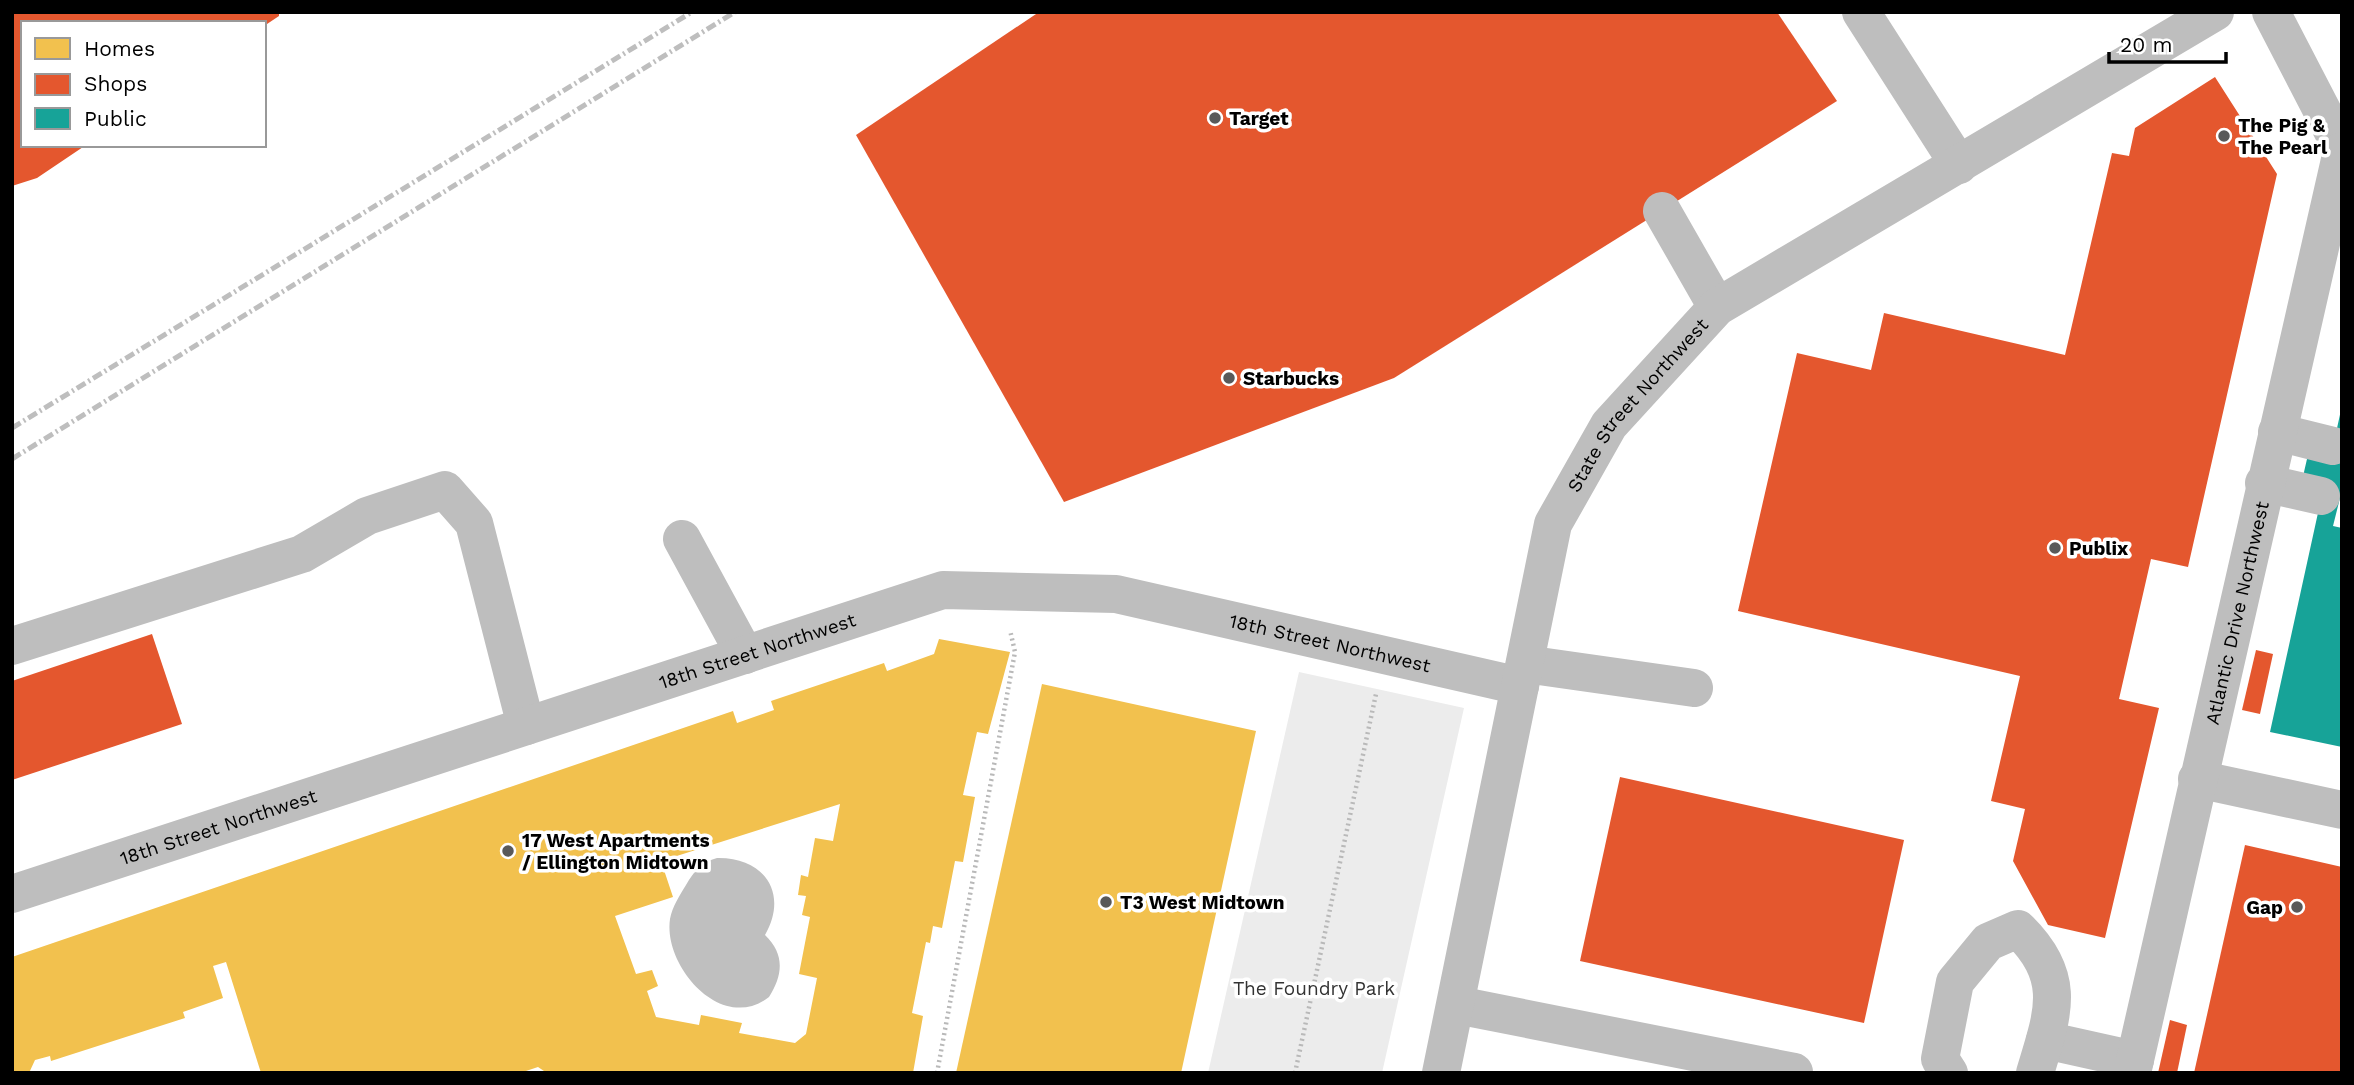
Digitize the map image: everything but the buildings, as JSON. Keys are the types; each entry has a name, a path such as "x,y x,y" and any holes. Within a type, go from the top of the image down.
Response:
{"street":[{"path":"1861,12 1959,165"},
{"name":"State Street Northwest","path":"1441,1073 1553,524 1609,425 1717,307 2214,12"},
{"path":"2271,12 2342,150"},
{"name":"Atlantic Drive Northwest","path":"2133,1066 2342,150"},
{"path":"1662,211 1717,307"},
{"path":"2277,432 2333,446"},
{"path":"2264,484 2334,498"},
{"path":"12,646 302,554 368,516 444,490 474,523 526,726"},
{"path":"682,539 746,654"},
{"name":"18th Street Northwest","path":"12,894 943,590 1116,594 1385,653 1523,675 1694,688"},
{"path":"2197,779 2342,810"},
{"path":"1949,1073 1940,1059 1955,982 1988,942 2018,929 2041,951 2054,1002 2040,1056 2133,1066"},
{"path":"1457,1004 1794,1072"}],"path":[{"path":"937,1073 1015,652 1009,625"},
{"path":"1296,1073 1385,653"}],"green space":[{"name":"The Foundry Park","path":"1299,672 1464,708 1382,1073 1208,1073"}],"shaded area":[{"path":"717,858 734,859 748,864 768,880 773,892 772,920 765,935 779,957 779,973 769,997 751,1006 733,1007 715,1001 699,990 676,956 670,937 671,915 681,893 699,868"}],"railway":[{"path":"12,428 692,12"},
{"path":"12,459 735,12"}],"place":[{"name":"Target","path":"1215,118"},
{"name":"The Pig & The Pearl","path":"2224,136"},
{"name":"Starbucks","path":"1229,378"},
{"name":"Publix","path":"2055,548"},
{"name":"17 West Apartments / Ellington Midtown","path":"508,851"},
{"name":"T3 West Midtown","path":"1106,902"},
{"name":"Gap","path":"2297,907"}]}
